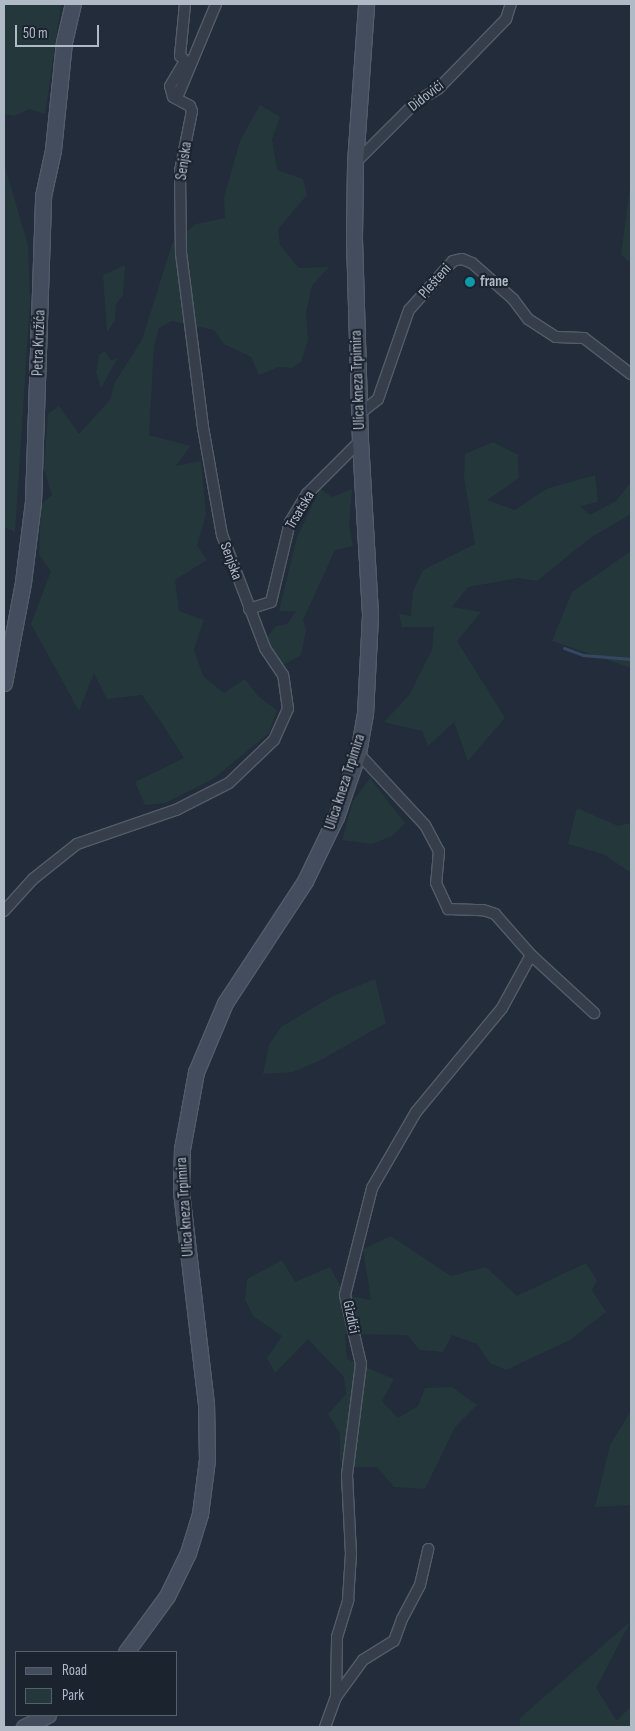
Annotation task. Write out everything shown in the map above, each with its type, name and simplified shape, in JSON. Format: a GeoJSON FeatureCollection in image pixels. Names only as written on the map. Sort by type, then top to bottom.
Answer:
{"type":"FeatureCollection","features":[{"type":"Feature","properties":{"kind":"main road","name":"Petra Kružića"},"geometry":{"type":"LineString","coordinates":[[4,683],[24,582],[33,502],[43,196],[53,150],[64,42],[73,4]]}},
{"type":"Feature","properties":{"kind":"main road","name":"Ulica kneza Trpimira"},"geometry":{"type":"LineString","coordinates":[[127,1651],[167,1596],[188,1553],[200,1514],[207,1459],[206,1404],[181,1192],[182,1149],[196,1072],[225,1004],[256,951],[305,882],[336,817],[358,753],[365,714],[370,614],[360,441],[354,281],[355,163],[366,4]]}},
{"type":"Feature","properties":{"kind":"main road"},"geometry":{"type":"LineString","coordinates":[[24,1727],[46,1716]]}},
{"type":"Feature","properties":{"kind":"street"},"geometry":{"type":"LineString","coordinates":[[185,4],[180,56],[188,64]]}},
{"type":"Feature","properties":{"kind":"street"},"geometry":{"type":"LineString","coordinates":[[179,93],[188,64],[216,4]]}},
{"type":"Feature","properties":{"kind":"street","name":"Didovići"},"geometry":{"type":"LineString","coordinates":[[355,163],[416,102],[438,89],[506,19],[511,4]]}},
{"type":"Feature","properties":{"kind":"street","name":"Senjska"},"geometry":{"type":"LineString","coordinates":[[4,911],[34,880],[77,844],[176,810],[229,783],[274,740],[288,708],[283,675],[265,648],[222,535],[203,427],[182,254],[180,171],[192,111],[190,106],[173,97],[170,86],[188,64]]}},
{"type":"Feature","properties":{"kind":"street","name":"Plešteni"},"geometry":{"type":"LineString","coordinates":[[360,414],[378,399],[410,310],[453,261],[462,259],[472,263],[513,299],[528,319],[556,337],[584,338],[631,374]]}},
{"type":"Feature","properties":{"kind":"street","name":"Trsatska"},"geometry":{"type":"LineString","coordinates":[[249,609],[271,602],[290,522],[307,494],[360,441]]}},
{"type":"Feature","properties":{"kind":"street"},"geometry":{"type":"LineString","coordinates":[[358,753],[425,825],[439,851],[436,883],[448,909],[483,910],[495,914],[531,955],[594,1013]]}},
{"type":"Feature","properties":{"kind":"street","name":"Gizdići"},"geometry":{"type":"LineString","coordinates":[[325,1727],[336,1697],[337,1637],[348,1600],[351,1554],[347,1475],[361,1364],[345,1295],[372,1188],[416,1112],[502,1008],[531,955]]}},
{"type":"Feature","properties":{"kind":"street"},"geometry":{"type":"LineString","coordinates":[[336,1697],[363,1660],[394,1641],[402,1619],[420,1585],[428,1549]]}},
{"type":"Feature","properties":{"kind":"green space"},"geometry":{"type":"Polygon","coordinates":[[[4,4],[61,4],[45,114],[29,109],[14,116],[4,114],[4,4]]]}},
{"type":"Feature","properties":{"kind":"green space"},"geometry":{"type":"Polygon","coordinates":[[[260,105],[280,117],[272,139],[277,170],[303,179],[307,195],[278,229],[280,245],[299,268],[329,267],[312,286],[306,313],[308,340],[301,362],[292,368],[279,367],[259,375],[251,357],[224,344],[214,330],[172,321],[159,328],[154,346],[149,435],[190,446],[176,466],[201,461],[206,515],[197,545],[207,560],[175,580],[179,611],[204,620],[194,649],[203,676],[224,693],[245,679],[259,697],[277,710],[269,733],[213,779],[165,803],[145,805],[135,782],[184,758],[142,695],[107,699],[94,673],[79,711],[31,624],[51,571],[39,555],[41,504],[52,495],[44,469],[48,414],[59,406],[79,434],[110,400],[115,382],[142,340],[172,244],[196,224],[225,218],[224,197],[240,141],[260,105]]]}},
{"type":"Feature","properties":{"kind":"green space"},"geometry":{"type":"Polygon","coordinates":[[[5,167],[28,245],[30,301],[15,532],[4,527],[5,167]]]}},
{"type":"Feature","properties":{"kind":"green space"},"geometry":{"type":"Polygon","coordinates":[[[631,179],[631,263],[621,255],[631,179]]]}},
{"type":"Feature","properties":{"kind":"green space"},"geometry":{"type":"Polygon","coordinates":[[[125,265],[123,295],[116,304],[115,321],[107,332],[103,275],[125,265]]]}},
{"type":"Feature","properties":{"kind":"green space"},"geometry":{"type":"Polygon","coordinates":[[[105,351],[111,361],[118,357],[101,388],[96,372],[99,355],[105,351]]]}},
{"type":"Feature","properties":{"kind":"green space"},"geometry":{"type":"Polygon","coordinates":[[[493,442],[518,455],[519,478],[487,500],[515,510],[546,489],[595,475],[598,502],[580,506],[590,515],[616,501],[631,482],[631,514],[590,538],[537,581],[518,578],[468,587],[452,607],[481,612],[457,641],[505,718],[468,761],[454,722],[428,746],[422,731],[384,722],[410,694],[432,650],[434,627],[402,627],[399,614],[411,616],[413,591],[423,570],[475,544],[464,477],[465,454],[493,442]]]}},
{"type":"Feature","properties":{"kind":"green space"},"geometry":{"type":"Polygon","coordinates":[[[320,489],[332,497],[352,489],[349,525],[353,546],[335,550],[303,620],[306,630],[301,655],[283,665],[265,640],[276,626],[287,624],[296,611],[279,611],[297,537],[320,489]]]}},
{"type":"Feature","properties":{"kind":"green space"},"geometry":{"type":"Polygon","coordinates":[[[631,551],[631,668],[552,641],[572,592],[631,551]]]}},
{"type":"Feature","properties":{"kind":"green space"},"geometry":{"type":"Polygon","coordinates":[[[370,778],[405,823],[392,836],[372,844],[342,840],[353,801],[370,778]]]}},
{"type":"Feature","properties":{"kind":"green space"},"geometry":{"type":"Polygon","coordinates":[[[577,808],[618,826],[631,823],[631,873],[603,854],[568,844],[577,808]]]}},
{"type":"Feature","properties":{"kind":"green space"},"geometry":{"type":"Polygon","coordinates":[[[375,979],[386,1023],[319,1061],[293,1072],[263,1074],[269,1045],[281,1027],[333,996],[375,979]]]}},
{"type":"Feature","properties":{"kind":"green space"},"geometry":{"type":"Polygon","coordinates":[[[391,1236],[451,1276],[486,1267],[517,1296],[586,1263],[597,1281],[592,1290],[606,1312],[570,1340],[506,1370],[490,1363],[477,1344],[452,1335],[443,1352],[420,1350],[407,1335],[345,1334],[347,1359],[394,1379],[382,1401],[398,1418],[418,1406],[425,1388],[452,1387],[477,1405],[455,1427],[425,1489],[394,1487],[377,1467],[353,1467],[340,1460],[340,1433],[328,1414],[346,1394],[344,1377],[308,1339],[275,1373],[267,1358],[282,1336],[253,1316],[245,1299],[247,1279],[282,1260],[295,1282],[330,1267],[345,1295],[371,1300],[363,1249],[391,1236]]]}},
{"type":"Feature","properties":{"kind":"green space"},"geometry":{"type":"Polygon","coordinates":[[[631,1411],[631,1505],[595,1507],[610,1445],[631,1411]]]}},
{"type":"Feature","properties":{"kind":"green space"},"geometry":{"type":"Polygon","coordinates":[[[631,1621],[596,1688],[617,1721],[631,1706],[631,1727],[520,1727],[520,1718],[631,1621]]]}},
{"type":"Feature","properties":{"kind":"waterway"},"geometry":{"type":"LineString","coordinates":[[564,648],[583,655],[631,659]]}},
{"type":"Feature","properties":{"kind":"place","name":"frane"},"geometry":{"type":"Point","coordinates":[470,282]}}]}
